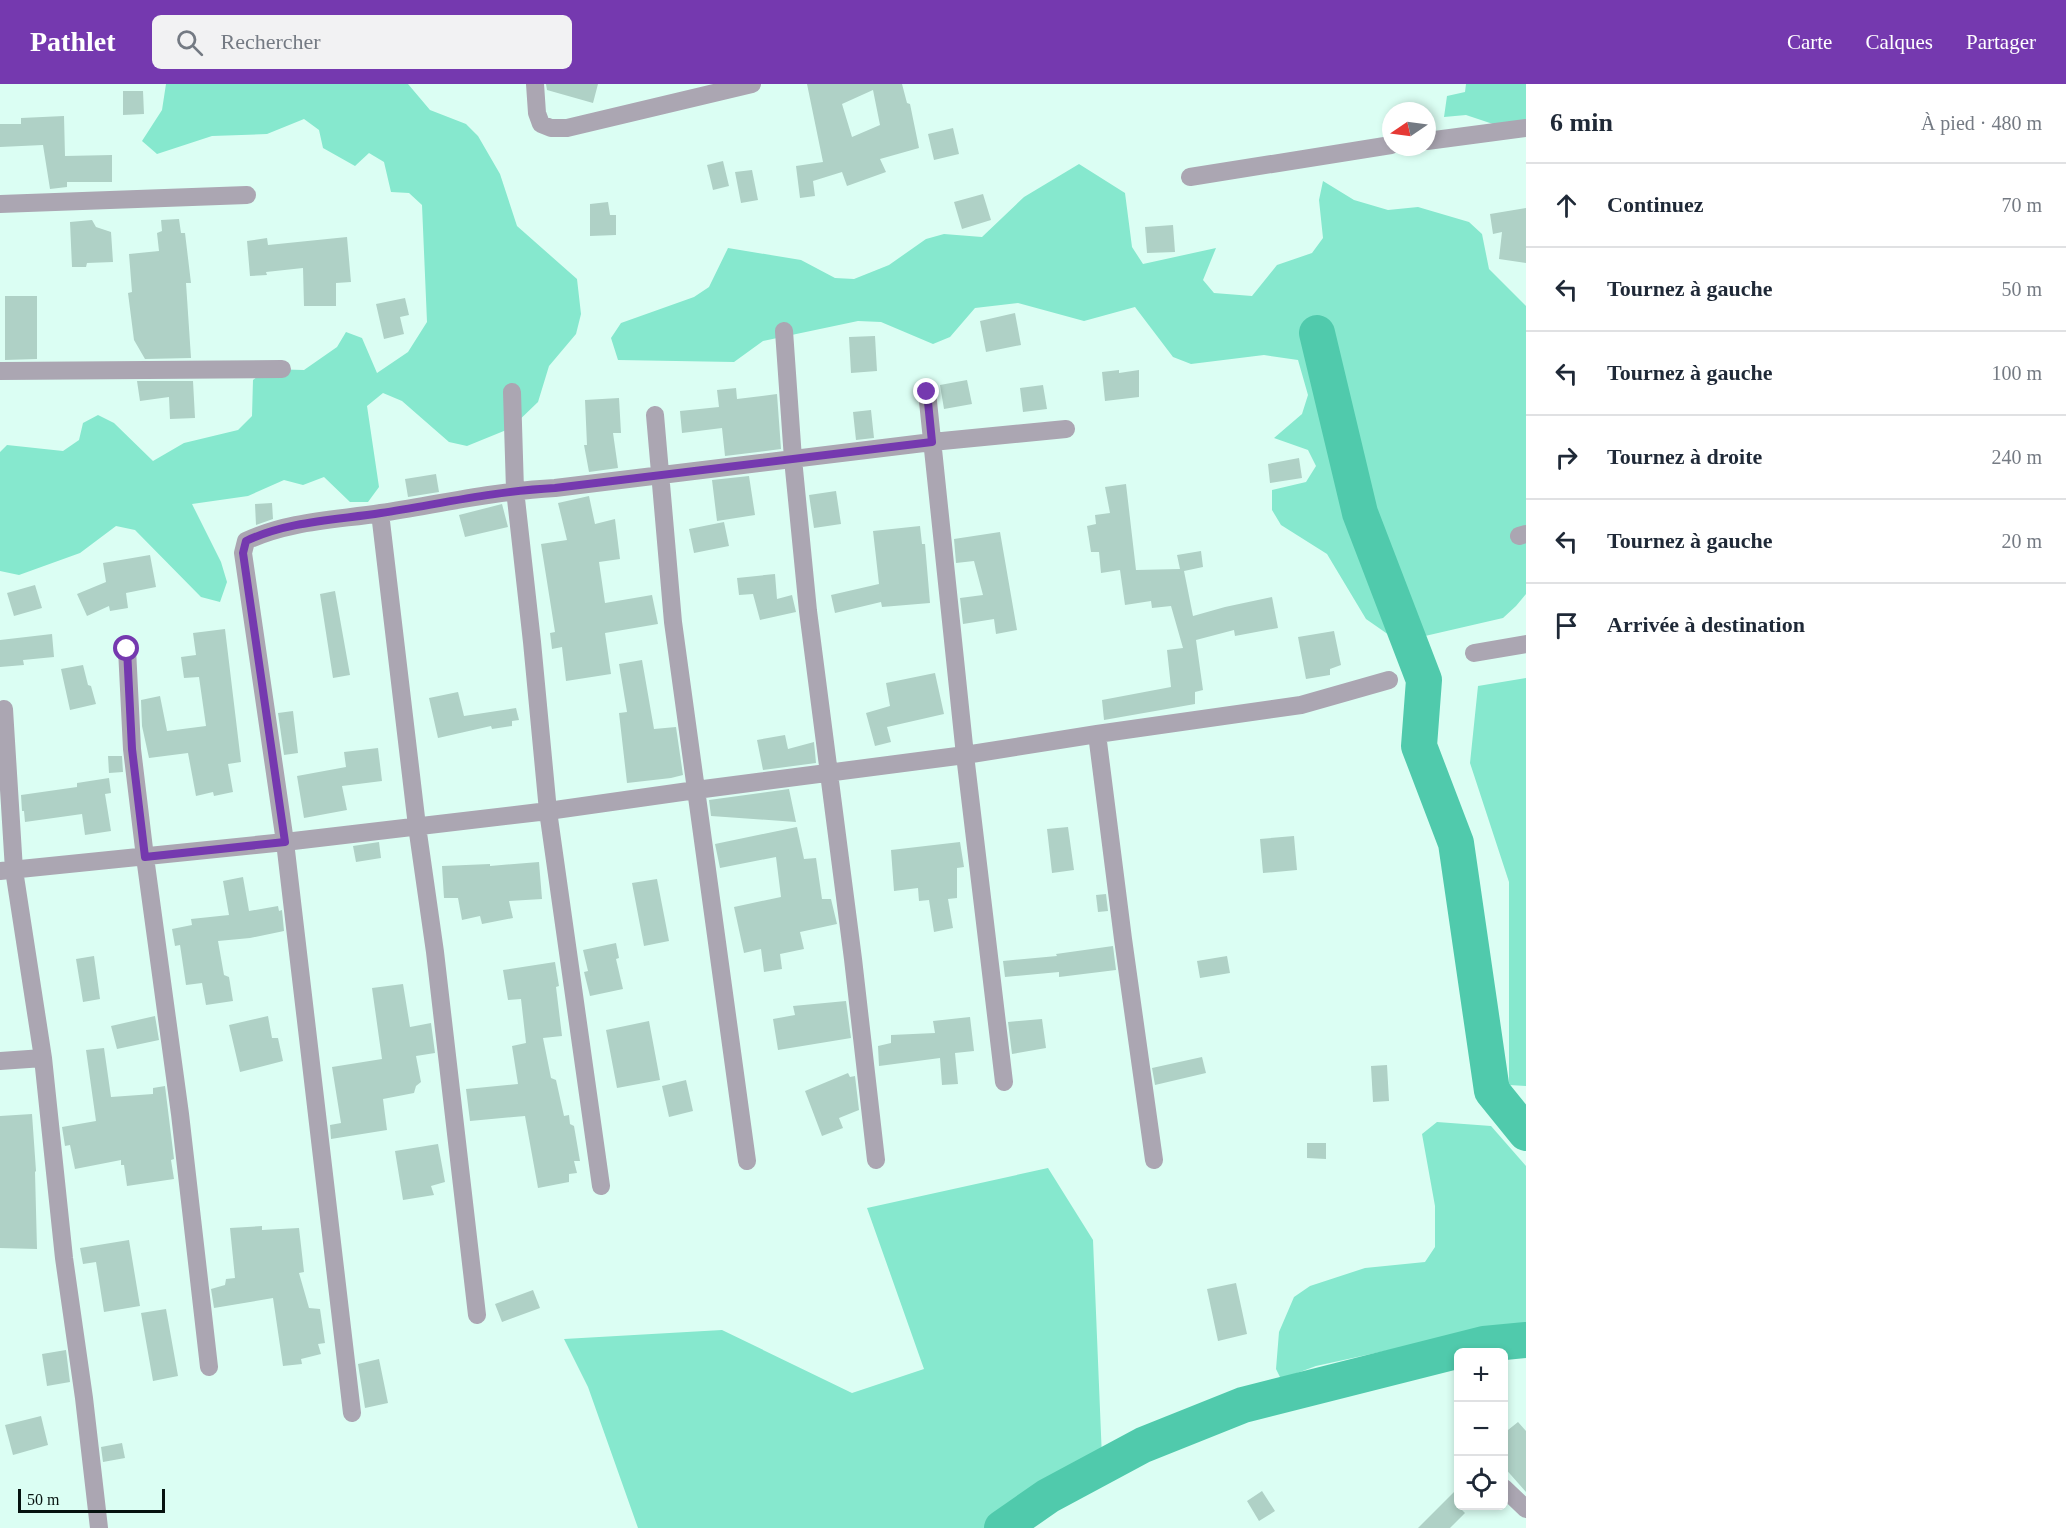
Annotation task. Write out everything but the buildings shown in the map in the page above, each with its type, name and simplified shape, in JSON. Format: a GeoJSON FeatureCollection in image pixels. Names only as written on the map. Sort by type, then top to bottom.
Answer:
{"type":"FeatureCollection","features":[{"type":"Feature","properties":{"kind":"street"},"geometry":{"type":"LineString","coordinates":[[535,84],[537,113],[541,124],[551,128],[567,128],[753,84]]}},
{"type":"Feature","properties":{"kind":"street"},"geometry":{"type":"LineString","coordinates":[[1436,140],[1526,128]]}},
{"type":"Feature","properties":{"kind":"street"},"geometry":{"type":"LineString","coordinates":[[1190,177],[1382,146]]}},
{"type":"Feature","properties":{"kind":"street"},"geometry":{"type":"LineString","coordinates":[[0,204],[247,195]]}},
{"type":"Feature","properties":{"kind":"street"},"geometry":{"type":"LineString","coordinates":[[784,331],[793,459],[808,611],[830,772],[876,1160]]}},
{"type":"Feature","properties":{"kind":"street"},"geometry":{"type":"LineString","coordinates":[[0,371],[282,369]]}},
{"type":"Feature","properties":{"kind":"street"},"geometry":{"type":"LineString","coordinates":[[512,392],[515,490],[548,811],[601,1186]]}},
{"type":"Feature","properties":{"kind":"street"},"geometry":{"type":"LineString","coordinates":[[927,392],[965,755],[1004,1082]]}},
{"type":"Feature","properties":{"kind":"street"},"geometry":{"type":"LineString","coordinates":[[655,415],[673,622],[747,1161]]}},
{"type":"Feature","properties":{"kind":"street"},"geometry":{"type":"LineString","coordinates":[[351,1413],[285,842],[243,553],[246,541],[325,519],[380,513],[515,490],[555,488],[932,442],[1066,429]]}},
{"type":"Feature","properties":{"kind":"street"},"geometry":{"type":"LineString","coordinates":[[380,513],[417,826],[435,952],[477,1315]]}},
{"type":"Feature","properties":{"kind":"street"},"geometry":{"type":"LineString","coordinates":[[1474,653],[1526,644]]}},
{"type":"Feature","properties":{"kind":"street"},"geometry":{"type":"LineString","coordinates":[[127,649],[132,749],[180,1114],[208,1367]]}},
{"type":"Feature","properties":{"kind":"street"},"geometry":{"type":"LineString","coordinates":[[7,870],[285,842],[548,811],[696,789],[965,755],[1301,705],[1389,680]]}},
{"type":"Feature","properties":{"kind":"street"},"geometry":{"type":"LineString","coordinates":[[4,709],[7,870],[43,1058],[64,1258],[84,1398],[99,1528]]}},
{"type":"Feature","properties":{"kind":"street"},"geometry":{"type":"LineString","coordinates":[[1097,734],[1154,1160]]}},
{"type":"Feature","properties":{"kind":"street"},"geometry":{"type":"LineString","coordinates":[[0,1061],[43,1058]]}},
{"type":"Feature","properties":{"kind":"street"},"geometry":{"type":"LineString","coordinates":[[1508,1493],[1526,1509]]}},
{"type":"Feature","properties":{"kind":"green space"},"geometry":{"type":"Polygon","coordinates":[[[166,84],[408,84],[430,110],[466,124],[478,136],[500,174],[517,226],[577,279],[581,314],[576,334],[549,366],[538,402],[511,428],[467,446],[449,442],[402,401],[383,393],[367,406],[379,487],[368,502],[350,502],[324,477],[303,485],[284,480],[248,496],[192,504],[221,562],[227,582],[220,602],[201,597],[135,530],[116,526],[80,553],[19,575],[0,571],[0,452],[7,445],[63,451],[79,440],[83,423],[98,415],[114,423],[153,461],[184,443],[238,430],[252,416],[253,380],[267,369],[304,370],[337,347],[346,332],[362,338],[377,373],[408,352],[427,322],[422,205],[409,193],[391,192],[384,162],[369,153],[355,166],[323,148],[319,130],[304,119],[267,134],[212,136],[157,154],[142,141],[162,110],[166,84]]]}},
{"type":"Feature","properties":{"kind":"green space"},"geometry":{"type":"Polygon","coordinates":[[[1466,84],[1526,84],[1526,125],[1493,124],[1466,115],[1444,117],[1447,96],[1465,92],[1466,84]]]}},
{"type":"Feature","properties":{"kind":"green space"},"geometry":{"type":"Polygon","coordinates":[[[1079,164],[1125,193],[1132,247],[1143,264],[1216,248],[1203,280],[1214,293],[1252,296],[1277,265],[1312,253],[1323,238],[1319,200],[1323,181],[1354,200],[1388,210],[1418,207],[1469,222],[1482,234],[1489,269],[1526,306],[1526,594],[1516,606],[1503,618],[1399,642],[1366,619],[1327,554],[1281,525],[1272,510],[1272,490],[1306,482],[1316,466],[1308,450],[1274,438],[1302,414],[1308,395],[1298,360],[1264,355],[1191,364],[1173,357],[1135,307],[1084,321],[1018,303],[975,308],[950,337],[933,344],[881,322],[858,321],[763,341],[734,362],[618,360],[611,338],[621,323],[694,297],[709,287],[728,248],[801,260],[835,278],[854,279],[889,265],[926,239],[944,234],[982,237],[1024,197],[1079,164]]]}},
{"type":"Feature","properties":{"kind":"green space"},"geometry":{"type":"Polygon","coordinates":[[[1526,678],[1526,1086],[1509,1085],[1509,882],[1470,763],[1478,686],[1526,678]]]}},
{"type":"Feature","properties":{"kind":"green space"},"geometry":{"type":"Polygon","coordinates":[[[1437,1122],[1491,1126],[1526,1166],[1526,1326],[1490,1328],[1316,1366],[1281,1379],[1276,1369],[1279,1332],[1294,1297],[1310,1286],[1365,1268],[1425,1262],[1435,1247],[1435,1206],[1422,1134],[1437,1122]]]}},
{"type":"Feature","properties":{"kind":"green space"},"geometry":{"type":"Polygon","coordinates":[[[1048,1168],[1093,1240],[1102,1458],[1025,1502],[1013,1518],[996,1528],[638,1528],[588,1387],[564,1339],[722,1330],[852,1393],[924,1369],[867,1208],[1048,1168]]]}},
{"type":"Feature","properties":{"kind":"waterway"},"geometry":{"type":"LineString","coordinates":[[1317,333],[1360,513],[1424,680],[1419,746],[1456,843],[1492,1091],[1526,1133]]}},
{"type":"Feature","properties":{"kind":"waterway"},"geometry":{"type":"LineString","coordinates":[[1002,1528],[1048,1496],[1143,1445],[1243,1405],[1484,1344],[1526,1340]]}},
{"type":"Feature","properties":{"kind":"route"},"geometry":{"type":"LineString","coordinates":[[127,649],[132,749],[145,857],[285,842],[243,553],[246,541],[325,519],[380,513],[515,490],[555,488],[932,442],[927,392]]}}]}
